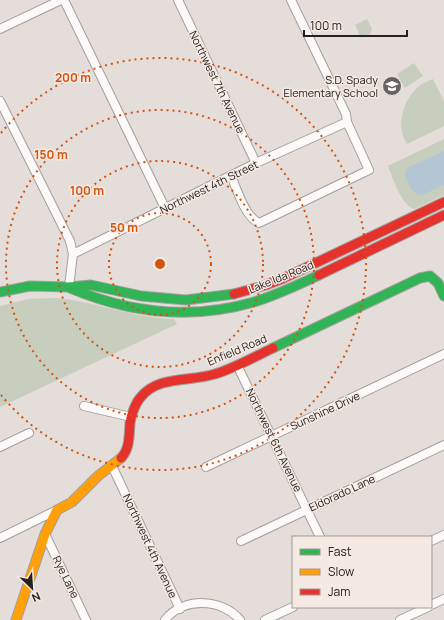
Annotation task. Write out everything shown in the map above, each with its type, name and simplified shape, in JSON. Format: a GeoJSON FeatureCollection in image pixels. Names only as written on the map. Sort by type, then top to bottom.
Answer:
{"type":"FeatureCollection","features":[{"type":"Feature","properties":{"kind":"street"},"geometry":{"type":"LineString","coordinates":[[0,29],[62,0],[166,208]]}},
{"type":"Feature","properties":{"kind":"street","name":"Northwest 7th Avenue"},"geometry":{"type":"LineString","coordinates":[[178,0],[256,163]]}},
{"type":"Feature","properties":{"kind":"street"},"geometry":{"type":"LineString","coordinates":[[231,176],[248,214],[254,221],[259,223],[369,170],[347,122],[346,114],[291,0]]}},
{"type":"Feature","properties":{"kind":"street"},"geometry":{"type":"LineString","coordinates":[[0,101],[70,242],[73,254],[69,287]]}},
{"type":"Feature","properties":{"kind":"street","name":"Northwest 4th Street"},"geometry":{"type":"LineString","coordinates":[[73,254],[256,163],[347,122]]}},
{"type":"Feature","properties":{"kind":"street","name":"Lake Ida Road"},"geometry":{"type":"LineString","coordinates":[[0,292],[30,286],[69,287],[90,285],[141,296],[186,300],[234,294],[284,278],[444,202]]}},
{"type":"Feature","properties":{"kind":"street","name":"Lake Ida Road"},"geometry":{"type":"LineString","coordinates":[[69,287],[88,296],[123,305],[170,312],[205,311],[237,306],[269,297],[444,215]]}},
{"type":"Feature","properties":{"kind":"street"},"geometry":{"type":"LineString","coordinates":[[396,238],[406,220]]}},
{"type":"Feature","properties":{"kind":"street","name":"Enfield Road"},"geometry":{"type":"LineString","coordinates":[[16,620],[45,534],[58,510],[72,502],[98,476],[123,456],[128,447],[130,438],[131,417],[137,402],[144,394],[152,388],[176,380],[212,375],[237,365],[420,278],[430,276],[438,283],[444,296]]}},
{"type":"Feature","properties":{"kind":"street"},"geometry":{"type":"LineString","coordinates":[[284,278],[289,288]]}},
{"type":"Feature","properties":{"kind":"street","name":"Sunshine Drive"},"geometry":{"type":"LineString","coordinates":[[206,467],[444,354]]}},
{"type":"Feature","properties":{"kind":"street","name":"Northwest 6th Avenue"},"geometry":{"type":"LineString","coordinates":[[237,365],[320,536]]}},
{"type":"Feature","properties":{"kind":"street"},"geometry":{"type":"LineString","coordinates":[[84,406],[131,417]]}},
{"type":"Feature","properties":{"kind":"street"},"geometry":{"type":"LineString","coordinates":[[0,447],[29,433]]}},
{"type":"Feature","properties":{"kind":"street","name":"Eldorado Lane"},"geometry":{"type":"LineString","coordinates":[[241,541],[444,444]]}},
{"type":"Feature","properties":{"kind":"street","name":"Northwest 4th Avenue"},"geometry":{"type":"LineString","coordinates":[[112,466],[180,609],[165,620]]}},
{"type":"Feature","properties":{"kind":"street"},"geometry":{"type":"LineString","coordinates":[[0,538],[58,510]]}},
{"type":"Feature","properties":{"kind":"street","name":"Rye Lane"},"geometry":{"type":"LineString","coordinates":[[45,534],[86,620]]}},
{"type":"Feature","properties":{"kind":"street"},"geometry":{"type":"LineString","coordinates":[[432,541],[444,535]]}},
{"type":"Feature","properties":{"kind":"street"},"geometry":{"type":"LineString","coordinates":[[432,605],[444,599]]}},
{"type":"Feature","properties":{"kind":"street"},"geometry":{"type":"LineString","coordinates":[[180,609],[196,603],[213,604],[228,610],[240,620]]}},
{"type":"Feature","properties":{"kind":"street"},"geometry":{"type":"LineString","coordinates":[[265,620],[292,606]]}},
{"type":"Feature","properties":{"kind":"street"},"geometry":{"type":"LineString","coordinates":[[400,620],[426,608]]}},
{"type":"Feature","properties":{"kind":"green space"},"geometry":{"type":"Polygon","coordinates":[[[367,19],[372,29],[370,34],[361,38],[355,25],[367,19]]]}},
{"type":"Feature","properties":{"kind":"green space"},"geometry":{"type":"Polygon","coordinates":[[[414,63],[423,76],[405,88],[397,74],[414,63]]]}},
{"type":"Feature","properties":{"kind":"green space"},"geometry":{"type":"Polygon","coordinates":[[[433,79],[444,101],[444,126],[407,144],[401,123],[404,107],[420,85],[433,79]]]}},
{"type":"Feature","properties":{"kind":"green space"},"geometry":{"type":"Polygon","coordinates":[[[444,139],[444,195],[414,209],[401,197],[388,166],[444,139]]]}},
{"type":"Feature","properties":{"kind":"green space"},"geometry":{"type":"Polygon","coordinates":[[[57,298],[144,316],[174,319],[177,324],[0,407],[0,306],[28,299],[57,298]]]}},
{"type":"Feature","properties":{"kind":"water"},"geometry":{"type":"Polygon","coordinates":[[[444,151],[444,185],[422,195],[415,193],[405,175],[407,168],[444,151]]]}},
{"type":"Feature","properties":{"kind":"traffic: fast"},"geometry":{"type":"LineString","coordinates":[[70,288],[92,297],[138,308],[161,311],[207,311],[231,308],[254,302],[279,293],[319,275]]}},
{"type":"Feature","properties":{"kind":"traffic: fast"},"geometry":{"type":"LineString","coordinates":[[273,348],[420,278],[430,276],[438,283],[444,296]]}},
{"type":"Feature","properties":{"kind":"traffic: fast"},"geometry":{"type":"LineString","coordinates":[[0,292],[30,286],[69,287],[91,285],[141,296],[186,300],[234,294]]}},
{"type":"Feature","properties":{"kind":"traffic: slow"},"geometry":{"type":"LineString","coordinates":[[16,620],[45,534],[57,510],[72,502],[98,476],[121,458]]}},
{"type":"Feature","properties":{"kind":"traffic: jam"},"geometry":{"type":"LineString","coordinates":[[234,294],[284,278],[444,202]]}},
{"type":"Feature","properties":{"kind":"traffic: jam"},"geometry":{"type":"LineString","coordinates":[[319,275],[444,215]]}},
{"type":"Feature","properties":{"kind":"traffic: jam"},"geometry":{"type":"LineString","coordinates":[[121,458],[128,446],[131,417],[138,401],[147,391],[165,382],[222,372],[273,348]]}},
{"type":"Feature","properties":{"kind":"place","name":"S.D. Spady Elementary School"},"geometry":{"type":"Point","coordinates":[392,86]}}]}
